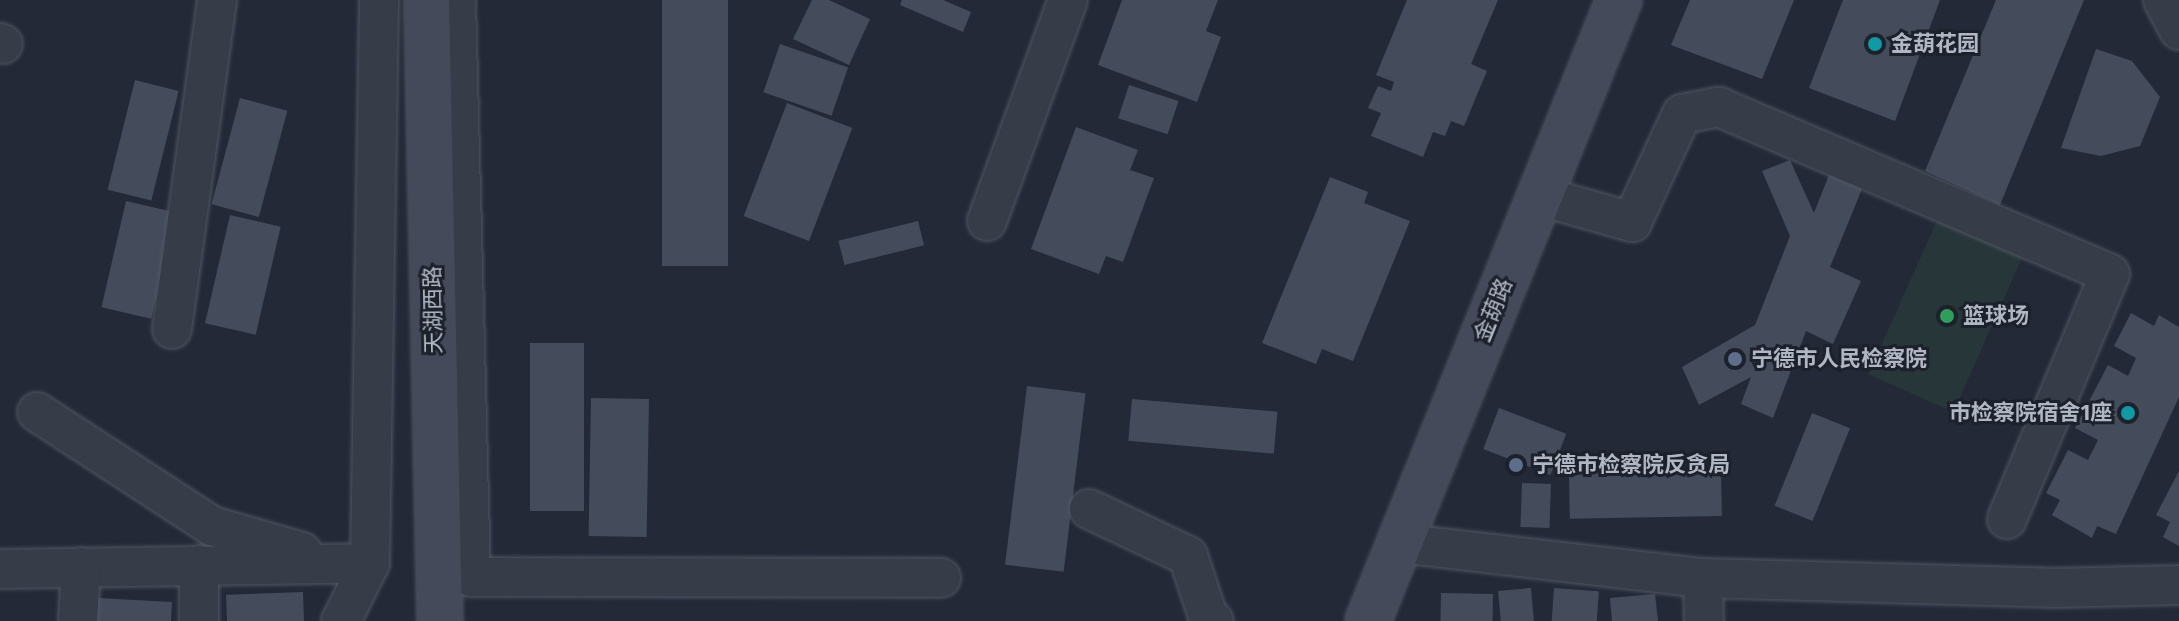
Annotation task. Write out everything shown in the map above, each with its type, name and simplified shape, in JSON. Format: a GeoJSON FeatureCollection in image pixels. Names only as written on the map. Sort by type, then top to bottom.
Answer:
{"type":"FeatureCollection","features":[{"type":"Feature","properties":{"kind":"street"},"geometry":{"type":"LineString","coordinates":[[172,329],[217,0]]}},
{"type":"Feature","properties":{"kind":"street"},"geometry":{"type":"LineString","coordinates":[[341,621],[355,563],[379,0]]}},
{"type":"Feature","properties":{"kind":"street","name":"天湖西路"},"geometry":{"type":"LineString","coordinates":[[427,0],[440,621]]}},
{"type":"Feature","properties":{"kind":"street"},"geometry":{"type":"LineString","coordinates":[[456,0],[471,577],[941,578]]}},
{"type":"Feature","properties":{"kind":"street"},"geometry":{"type":"LineString","coordinates":[[987,221],[1068,0]]}},
{"type":"Feature","properties":{"kind":"street","name":"金葫路"},"geometry":{"type":"LineString","coordinates":[[1368,621],[1619,0]]}},
{"type":"Feature","properties":{"kind":"street"},"geometry":{"type":"LineString","coordinates":[[2163,0],[2179,30]]}},
{"type":"Feature","properties":{"kind":"street"},"geometry":{"type":"LineString","coordinates":[[1540,196],[1632,222],[1682,114],[1719,107],[2110,274],[2007,519]]}},
{"type":"Feature","properties":{"kind":"street"},"geometry":{"type":"LineString","coordinates":[[37,412],[212,526],[355,563]]}},
{"type":"Feature","properties":{"kind":"street"},"geometry":{"type":"LineString","coordinates":[[1089,509],[1188,556],[1209,619],[1214,621]]}},
{"type":"Feature","properties":{"kind":"street"},"geometry":{"type":"LineString","coordinates":[[1399,543],[1703,578],[2048,605],[2179,585]]}},
{"type":"Feature","properties":{"kind":"street"},"geometry":{"type":"LineString","coordinates":[[1,569],[355,563]]}},
{"type":"Feature","properties":{"kind":"street"},"geometry":{"type":"LineString","coordinates":[[199,565],[199,621]]}},
{"type":"Feature","properties":{"kind":"street"},"geometry":{"type":"LineString","coordinates":[[78,621],[81,567]]}},
{"type":"Feature","properties":{"kind":"street"},"geometry":{"type":"LineString","coordinates":[[1703,578],[1704,621]]}},
{"type":"Feature","properties":{"kind":"shaded area","name":"篮球场"},"geometry":{"type":"Polygon","coordinates":[[[1938,218],[2023,256],[1953,412],[1868,374],[1938,218]]]}},
{"type":"Feature","properties":{"kind":"building"},"geometry":{"type":"Polygon","coordinates":[[[662,0],[728,0],[728,266],[662,266],[662,0]]]}},
{"type":"Feature","properties":{"kind":"building"},"geometry":{"type":"Polygon","coordinates":[[[812,0],[829,0],[870,19],[849,65],[793,39],[812,0]]]}},
{"type":"Feature","properties":{"kind":"building"},"geometry":{"type":"Polygon","coordinates":[[[902,0],[943,0],[971,12],[963,32],[900,5],[902,0]]]}},
{"type":"Feature","properties":{"kind":"building"},"geometry":{"type":"Polygon","coordinates":[[[1122,0],[1218,0],[1206,31],[1221,37],[1197,102],[1098,65],[1122,0]]]}},
{"type":"Feature","properties":{"kind":"building"},"geometry":{"type":"Polygon","coordinates":[[[1407,0],[1498,0],[1471,64],[1487,71],[1464,126],[1451,121],[1445,136],[1433,132],[1423,157],[1371,136],[1381,113],[1368,108],[1378,86],[1391,91],[1394,82],[1376,75],[1407,0]]]}},
{"type":"Feature","properties":{"kind":"building"},"geometry":{"type":"Polygon","coordinates":[[[1690,0],[1794,0],[1762,79],[1671,45],[1690,0]]]}},
{"type":"Feature","properties":{"kind":"building","name":"金葫花园"},"geometry":{"type":"Polygon","coordinates":[[[1843,0],[1940,0],[1895,121],[1809,88],[1843,0]]]}},
{"type":"Feature","properties":{"kind":"building"},"geometry":{"type":"Polygon","coordinates":[[[1996,0],[2084,0],[2000,205],[1925,171],[1996,0]]]}},
{"type":"Feature","properties":{"kind":"building"},"geometry":{"type":"Polygon","coordinates":[[[780,44],[848,67],[831,116],[763,92],[780,44]]]}},
{"type":"Feature","properties":{"kind":"building"},"geometry":{"type":"Polygon","coordinates":[[[2096,49],[2132,61],[2160,97],[2140,146],[2101,156],[2061,148],[2096,49]]]}},
{"type":"Feature","properties":{"kind":"building"},"geometry":{"type":"Polygon","coordinates":[[[135,80],[179,91],[151,201],[108,190],[135,80]]]}},
{"type":"Feature","properties":{"kind":"building"},"geometry":{"type":"Polygon","coordinates":[[[1129,85],[1178,101],[1168,134],[1118,118],[1129,85]]]}},
{"type":"Feature","properties":{"kind":"building"},"geometry":{"type":"Polygon","coordinates":[[[240,98],[287,111],[259,217],[212,204],[240,98]]]}},
{"type":"Feature","properties":{"kind":"building"},"geometry":{"type":"Polygon","coordinates":[[[787,103],[852,128],[809,241],[744,216],[787,103]]]}},
{"type":"Feature","properties":{"kind":"building"},"geometry":{"type":"Polygon","coordinates":[[[1076,127],[1138,150],[1130,170],[1154,178],[1123,262],[1106,256],[1099,274],[1031,249],[1076,127]]]}},
{"type":"Feature","properties":{"kind":"building","name":"宁德市人民检察院"},"geometry":{"type":"Polygon","coordinates":[[[1790,160],[1814,213],[1829,175],[1862,189],[1830,267],[1861,281],[1833,344],[1806,331],[1773,418],[1741,404],[1751,377],[1699,405],[1682,367],[1755,325],[1790,236],[1762,171],[1790,160]]]}},
{"type":"Feature","properties":{"kind":"building"},"geometry":{"type":"Polygon","coordinates":[[[1330,177],[1368,192],[1364,203],[1410,221],[1353,361],[1322,349],[1316,364],[1262,343],[1330,177]]]}},
{"type":"Feature","properties":{"kind":"building"},"geometry":{"type":"Polygon","coordinates":[[[126,201],[176,212],[151,319],[101,307],[126,201]]]}},
{"type":"Feature","properties":{"kind":"building"},"geometry":{"type":"Polygon","coordinates":[[[230,215],[281,227],[256,335],[205,323],[230,215]]]}},
{"type":"Feature","properties":{"kind":"building"},"geometry":{"type":"Polygon","coordinates":[[[918,221],[924,245],[844,265],[838,241],[918,221]]]}},
{"type":"Feature","properties":{"kind":"building","name":"市检察院宿舍1座"},"geometry":{"type":"Polygon","coordinates":[[[2131,313],[2154,326],[2159,315],[2179,327],[2179,397],[2116,534],[2097,526],[2092,538],[2052,515],[2060,500],[2046,493],[2068,450],[2088,460],[2098,440],[2075,428],[2108,365],[2128,376],[2136,358],[2114,346],[2131,313]]]}},
{"type":"Feature","properties":{"kind":"building"},"geometry":{"type":"Polygon","coordinates":[[[530,343],[584,343],[584,511],[530,511],[530,343]]]}},
{"type":"Feature","properties":{"kind":"building"},"geometry":{"type":"Polygon","coordinates":[[[1027,386],[1086,393],[1064,572],[1005,565],[1027,386]]]}},
{"type":"Feature","properties":{"kind":"building"},"geometry":{"type":"Polygon","coordinates":[[[591,398],[649,399],[647,537],[589,536],[591,398]]]}},
{"type":"Feature","properties":{"kind":"building"},"geometry":{"type":"Polygon","coordinates":[[[1132,399],[1277,412],[1274,454],[1128,441],[1132,399]]]}},
{"type":"Feature","properties":{"kind":"building"},"geometry":{"type":"Polygon","coordinates":[[[1499,408],[1566,434],[1550,475],[1483,449],[1499,408]]]}},
{"type":"Feature","properties":{"kind":"building"},"geometry":{"type":"Polygon","coordinates":[[[1812,413],[1850,428],[1813,521],[1775,506],[1812,413]]]}},
{"type":"Feature","properties":{"kind":"building"},"geometry":{"type":"Polygon","coordinates":[[[1721,470],[1722,516],[1570,519],[1569,473],[1721,470]]]}},
{"type":"Feature","properties":{"kind":"building"},"geometry":{"type":"Polygon","coordinates":[[[2179,471],[2179,546],[2163,537],[2170,522],[2156,515],[2179,471]]]}},
{"type":"Feature","properties":{"kind":"building"},"geometry":{"type":"Polygon","coordinates":[[[1522,483],[1551,484],[1549,528],[1520,527],[1522,483]]]}},
{"type":"Feature","properties":{"kind":"building"},"geometry":{"type":"Polygon","coordinates":[[[1531,588],[1534,621],[1501,621],[1498,591],[1531,588]]]}},
{"type":"Feature","properties":{"kind":"building"},"geometry":{"type":"Polygon","coordinates":[[[1554,588],[1599,591],[1597,621],[1552,621],[1554,588]]]}},
{"type":"Feature","properties":{"kind":"building"},"geometry":{"type":"Polygon","coordinates":[[[303,592],[304,621],[227,621],[226,595],[303,592]]]}},
{"type":"Feature","properties":{"kind":"building"},"geometry":{"type":"Polygon","coordinates":[[[1441,593],[1493,594],[1493,621],[1441,621],[1441,593]]]}},
{"type":"Feature","properties":{"kind":"building"},"geometry":{"type":"Polygon","coordinates":[[[1655,594],[1658,621],[1612,621],[1610,598],[1655,594]]]}},
{"type":"Feature","properties":{"kind":"building"},"geometry":{"type":"Polygon","coordinates":[[[98,598],[172,602],[171,621],[97,621],[98,598]]]}},
{"type":"Feature","properties":{"kind":"place","name":"金葫花园"},"geometry":{"type":"Point","coordinates":[1875,44]}},
{"type":"Feature","properties":{"kind":"place","name":"篮球场"},"geometry":{"type":"Point","coordinates":[1947,316]}},
{"type":"Feature","properties":{"kind":"place","name":"宁德市人民检察院"},"geometry":{"type":"Point","coordinates":[1735,359]}},
{"type":"Feature","properties":{"kind":"place","name":"市检察院宿舍1座"},"geometry":{"type":"Point","coordinates":[2128,413]}},
{"type":"Feature","properties":{"kind":"place","name":"宁德市检察院反贪局"},"geometry":{"type":"Point","coordinates":[1516,465]}}]}
